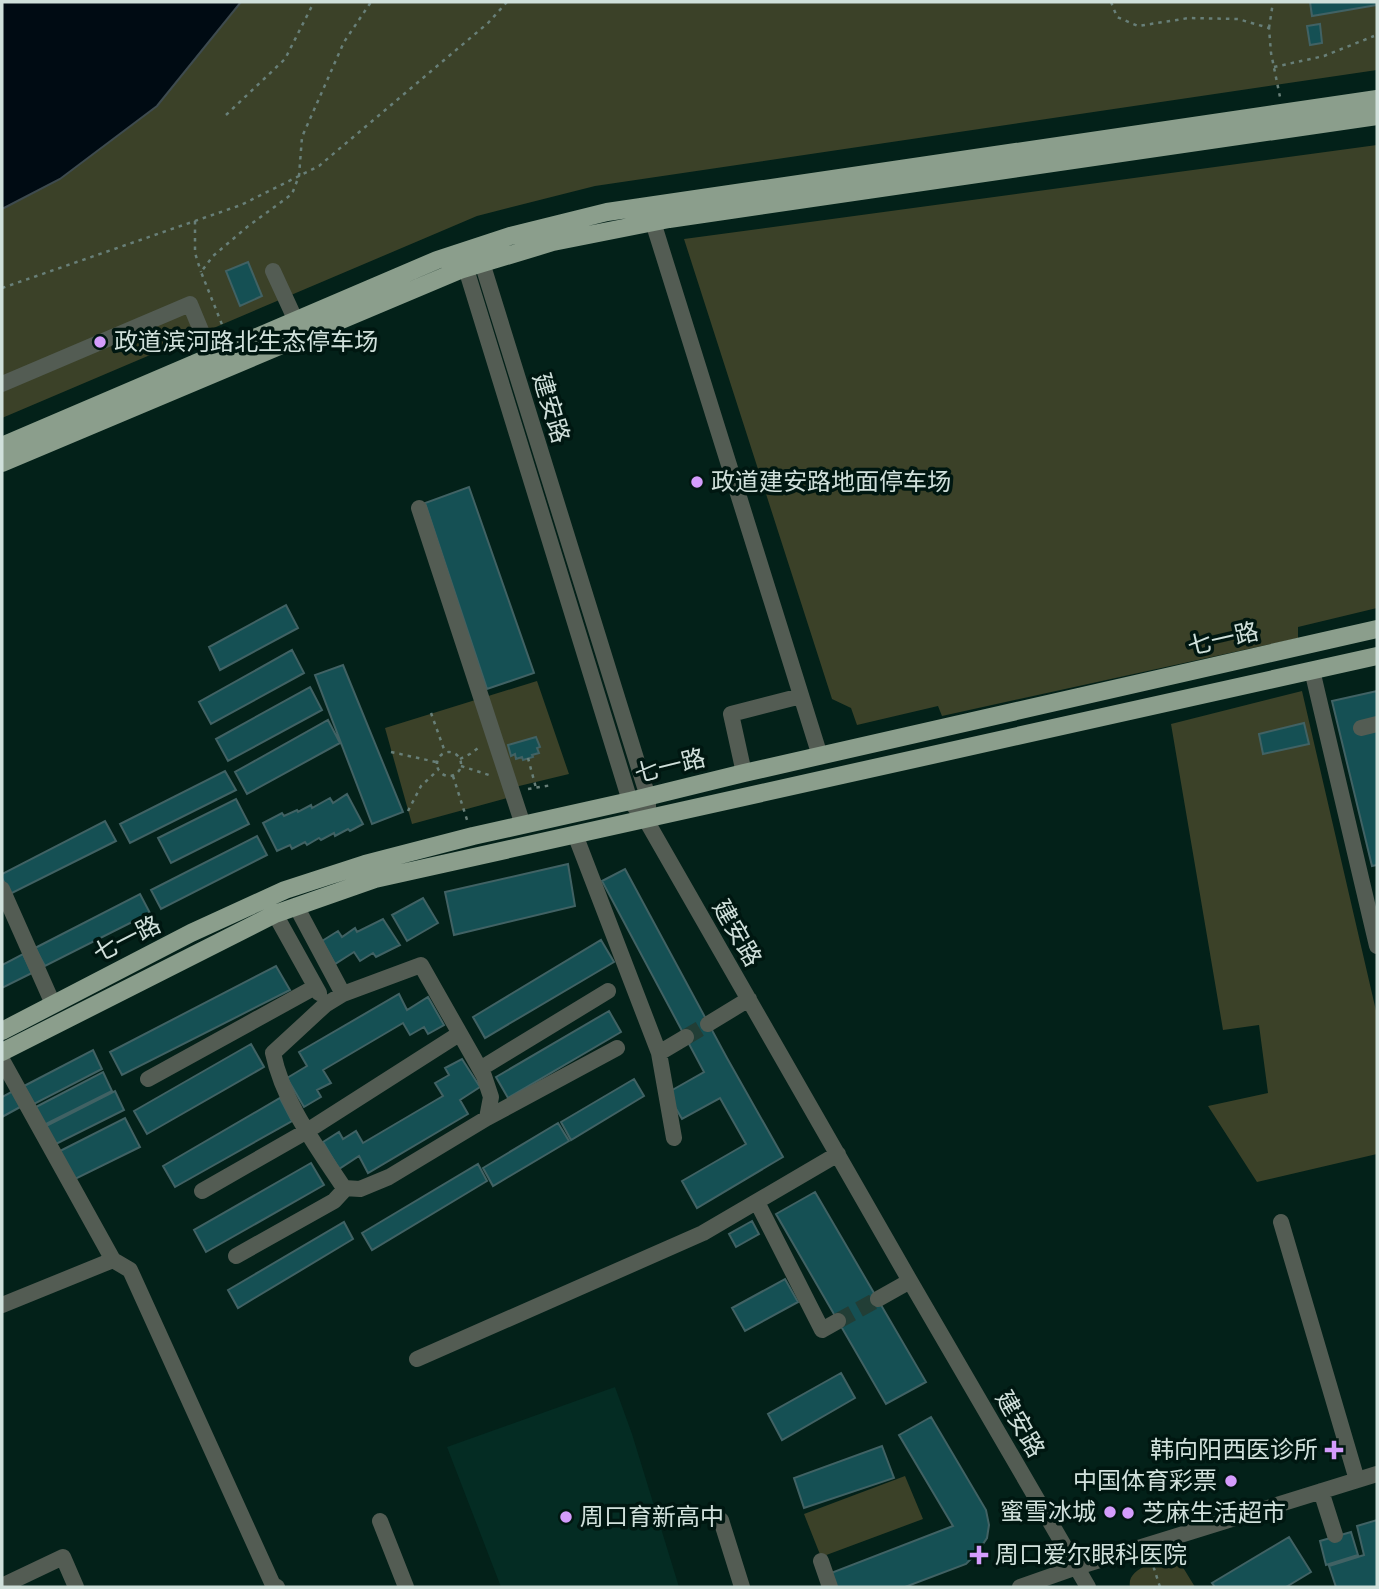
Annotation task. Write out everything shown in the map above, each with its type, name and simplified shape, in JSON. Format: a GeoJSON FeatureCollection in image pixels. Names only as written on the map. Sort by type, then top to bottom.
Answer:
{"type":"FeatureCollection","features":[{"type":"Feature","properties":{"kind":"main road"},"geometry":{"type":"LineString","coordinates":[[2,464],[472,258],[510,236],[607,212],[1377,99]]}},
{"type":"Feature","properties":{"kind":"main road"},"geometry":{"type":"LineString","coordinates":[[2,446],[437,260],[472,258],[653,222],[1377,116]]}},
{"type":"Feature","properties":{"kind":"main road","name":"七一路"},"geometry":{"type":"LineString","coordinates":[[2,1031],[191,933],[285,890],[365,864],[744,773],[1377,629]]}},
{"type":"Feature","properties":{"kind":"main road","name":"七一路"},"geometry":{"type":"LineString","coordinates":[[2,1052],[275,914],[375,879],[1377,656]]}},
{"type":"Feature","properties":{"kind":"street"},"geometry":{"type":"LineString","coordinates":[[653,222],[820,756]]}},
{"type":"Feature","properties":{"kind":"street","name":"建安路"},"geometry":{"type":"LineString","coordinates":[[472,258],[648,797],[646,820],[1088,1587]]}},
{"type":"Feature","properties":{"kind":"street"},"geometry":{"type":"LineString","coordinates":[[472,258],[630,802],[646,820]]}},
{"type":"Feature","properties":{"kind":"street"},"geometry":{"type":"LineString","coordinates":[[274,271],[296,321]]}},
{"type":"Feature","properties":{"kind":"street"},"geometry":{"type":"LineString","coordinates":[[2,384],[190,304],[212,357]]}},
{"type":"Feature","properties":{"kind":"street"},"geometry":{"type":"LineString","coordinates":[[419,508],[523,825]]}},
{"type":"Feature","properties":{"kind":"street"},"geometry":{"type":"LineString","coordinates":[[1312,670],[1372,900],[1377,946]]}},
{"type":"Feature","properties":{"kind":"street"},"geometry":{"type":"LineString","coordinates":[[744,773],[731,713],[801,696]]}},
{"type":"Feature","properties":{"kind":"street"},"geometry":{"type":"LineString","coordinates":[[576,837],[659,1054],[674,1138]]}},
{"type":"Feature","properties":{"kind":"street"},"geometry":{"type":"LineString","coordinates":[[2,889],[53,1004]]}},
{"type":"Feature","properties":{"kind":"street"},"geometry":{"type":"LineString","coordinates":[[296,906],[343,994]]}},
{"type":"Feature","properties":{"kind":"street"},"geometry":{"type":"LineString","coordinates":[[275,914],[325,1005]]}},
{"type":"Feature","properties":{"kind":"street"},"geometry":{"type":"LineString","coordinates":[[488,1118],[491,1097],[480,1069],[421,965],[343,994],[325,1005],[273,1053],[277,1072],[307,1131],[344,1188],[360,1189],[389,1177],[488,1118],[617,1048]]}},
{"type":"Feature","properties":{"kind":"street"},"geometry":{"type":"LineString","coordinates":[[148,1079],[315,987]]}},
{"type":"Feature","properties":{"kind":"street"},"geometry":{"type":"LineString","coordinates":[[480,1069],[608,991]]}},
{"type":"Feature","properties":{"kind":"street"},"geometry":{"type":"LineString","coordinates":[[708,1024],[749,999]]}},
{"type":"Feature","properties":{"kind":"street"},"geometry":{"type":"LineString","coordinates":[[202,1191],[307,1131],[459,1034]]}},
{"type":"Feature","properties":{"kind":"street"},"geometry":{"type":"LineString","coordinates":[[659,1054],[686,1037]]}},
{"type":"Feature","properties":{"kind":"street"},"geometry":{"type":"LineString","coordinates":[[2,1060],[113,1261],[130,1270],[273,1585],[277,1587]]}},
{"type":"Feature","properties":{"kind":"street"},"geometry":{"type":"LineString","coordinates":[[417,1359],[703,1233],[838,1154]]}},
{"type":"Feature","properties":{"kind":"street"},"geometry":{"type":"LineString","coordinates":[[236,1256],[334,1201],[346,1188]]}},
{"type":"Feature","properties":{"kind":"street"},"geometry":{"type":"LineString","coordinates":[[757,1202],[822,1330],[838,1321]]}},
{"type":"Feature","properties":{"kind":"street"},"geometry":{"type":"LineString","coordinates":[[1281,1222],[1357,1480]]}},
{"type":"Feature","properties":{"kind":"street"},"geometry":{"type":"LineString","coordinates":[[2,1305],[113,1261]]}},
{"type":"Feature","properties":{"kind":"street"},"geometry":{"type":"LineString","coordinates":[[878,1299],[910,1281]]}},
{"type":"Feature","properties":{"kind":"street"},"geometry":{"type":"LineString","coordinates":[[1020,1587],[1377,1475]]}},
{"type":"Feature","properties":{"kind":"street"},"geometry":{"type":"LineString","coordinates":[[1321,1491],[1335,1535]]}},
{"type":"Feature","properties":{"kind":"street"},"geometry":{"type":"LineString","coordinates":[[721,1520],[742,1587]]}},
{"type":"Feature","properties":{"kind":"street"},"geometry":{"type":"LineString","coordinates":[[380,1521],[406,1587]]}},
{"type":"Feature","properties":{"kind":"street"},"geometry":{"type":"LineString","coordinates":[[2,1586],[63,1557],[76,1587]]}},
{"type":"Feature","properties":{"kind":"street"},"geometry":{"type":"LineString","coordinates":[[821,1561],[831,1587]]}},
{"type":"Feature","properties":{"kind":"path"},"geometry":{"type":"LineString","coordinates":[[226,115],[285,59],[314,2]]}},
{"type":"Feature","properties":{"kind":"path"},"geometry":{"type":"LineString","coordinates":[[201,272],[214,256],[247,227],[292,194],[299,176],[302,137],[344,42],[371,2]]}},
{"type":"Feature","properties":{"kind":"path"},"geometry":{"type":"LineString","coordinates":[[2,288],[241,205],[319,166],[488,23],[507,2]]}},
{"type":"Feature","properties":{"kind":"path"},"geometry":{"type":"LineString","coordinates":[[1111,2],[1118,18],[1138,26],[1189,18],[1238,19],[1269,28]]}},
{"type":"Feature","properties":{"kind":"path"},"geometry":{"type":"LineString","coordinates":[[1273,2],[1269,28],[1283,112]]}},
{"type":"Feature","properties":{"kind":"path"},"geometry":{"type":"LineString","coordinates":[[1274,67],[1324,56],[1374,36]]}},
{"type":"Feature","properties":{"kind":"path"},"geometry":{"type":"LineString","coordinates":[[195,220],[195,253],[232,348]]}},
{"type":"Feature","properties":{"kind":"path"},"geometry":{"type":"LineString","coordinates":[[431,713],[445,752]]}},
{"type":"Feature","properties":{"kind":"path"},"geometry":{"type":"LineString","coordinates":[[460,759],[480,747],[492,731]]}},
{"type":"Feature","properties":{"kind":"path"},"geometry":{"type":"LineString","coordinates":[[451,751],[460,759],[461,766],[453,776],[447,777],[438,770],[436,762],[445,752],[451,751]]}},
{"type":"Feature","properties":{"kind":"path"},"geometry":{"type":"LineString","coordinates":[[391,752],[436,762]]}},
{"type":"Feature","properties":{"kind":"path"},"geometry":{"type":"LineString","coordinates":[[528,758],[536,788]]}},
{"type":"Feature","properties":{"kind":"path"},"geometry":{"type":"LineString","coordinates":[[461,766],[491,775],[513,792],[552,785]]}},
{"type":"Feature","properties":{"kind":"path"},"geometry":{"type":"LineString","coordinates":[[408,811],[421,786],[438,770]]}},
{"type":"Feature","properties":{"kind":"path"},"geometry":{"type":"LineString","coordinates":[[453,776],[473,836]]}},
{"type":"Feature","properties":{"kind":"path"},"geometry":{"type":"LineString","coordinates":[[1146,1546],[1160,1587]]}},
{"type":"Feature","properties":{"kind":"shaded area"},"geometry":{"type":"Polygon","coordinates":[[[2,2],[241,2],[157,106],[60,179],[2,209],[2,2]]]}},
{"type":"Feature","properties":{"kind":"shaded area"},"geometry":{"type":"Polygon","coordinates":[[[241,2],[1377,2],[1377,70],[595,186],[477,216],[2,418],[2,209],[60,179],[157,106],[241,2]]]}},
{"type":"Feature","properties":{"kind":"shaded area"},"geometry":{"type":"Polygon","coordinates":[[[1377,145],[1377,608],[1298,627],[1298,638],[942,716],[938,706],[857,725],[851,708],[832,699],[684,239],[1377,145]]]}},
{"type":"Feature","properties":{"kind":"shaded area"},"geometry":{"type":"Polygon","coordinates":[[[537,681],[569,774],[515,787],[518,795],[412,824],[385,728],[537,681]]]}},
{"type":"Feature","properties":{"kind":"shaded area"},"geometry":{"type":"Polygon","coordinates":[[[1302,691],[1377,1015],[1377,1154],[1257,1182],[1208,1106],[1268,1093],[1259,1025],[1223,1030],[1171,724],[1302,691]]]}},
{"type":"Feature","properties":{"kind":"shaded area","name":"周口育新高中"},"geometry":{"type":"Polygon","coordinates":[[[615,1387],[679,1587],[501,1587],[447,1447],[615,1387]]]}},
{"type":"Feature","properties":{"kind":"shaded area"},"geometry":{"type":"Polygon","coordinates":[[[905,1476],[923,1519],[821,1557],[804,1514],[905,1476]]]}},
{"type":"Feature","properties":{"kind":"shaded area"},"geometry":{"type":"Polygon","coordinates":[[[1176,1556],[1195,1587],[1130,1587],[1133,1574],[1176,1556]]]}},
{"type":"Feature","properties":{"kind":"building"},"geometry":{"type":"Polygon","coordinates":[[[1310,2],[1376,2],[1377,5],[1312,16],[1310,2]]]}},
{"type":"Feature","properties":{"kind":"building"},"geometry":{"type":"Polygon","coordinates":[[[1320,24],[1322,43],[1310,45],[1307,26],[1320,24]]]}},
{"type":"Feature","properties":{"kind":"building"},"geometry":{"type":"Polygon","coordinates":[[[248,262],[262,296],[240,306],[226,271],[248,262]]]}},
{"type":"Feature","properties":{"kind":"building"},"geometry":{"type":"Polygon","coordinates":[[[469,487],[534,673],[487,689],[425,503],[469,487]]]}},
{"type":"Feature","properties":{"kind":"building"},"geometry":{"type":"Polygon","coordinates":[[[286,605],[298,628],[220,670],[209,647],[286,605]]]}},
{"type":"Feature","properties":{"kind":"building"},"geometry":{"type":"Polygon","coordinates":[[[292,650],[304,673],[211,724],[199,702],[292,650]]]}},
{"type":"Feature","properties":{"kind":"building"},"geometry":{"type":"Polygon","coordinates":[[[343,665],[403,812],[372,824],[315,675],[343,665]]]}},
{"type":"Feature","properties":{"kind":"building"},"geometry":{"type":"Polygon","coordinates":[[[310,687],[322,710],[228,761],[216,739],[310,687]]]}},
{"type":"Feature","properties":{"kind":"building"},"geometry":{"type":"Polygon","coordinates":[[[1377,691],[1377,865],[1372,866],[1332,701],[1377,691]]]}},
{"type":"Feature","properties":{"kind":"building"},"geometry":{"type":"Polygon","coordinates":[[[328,720],[340,743],[247,794],[235,772],[328,720]]]}},
{"type":"Feature","properties":{"kind":"building"},"geometry":{"type":"Polygon","coordinates":[[[1304,723],[1309,744],[1263,754],[1259,734],[1304,723]]]}},
{"type":"Feature","properties":{"kind":"building"},"geometry":{"type":"Polygon","coordinates":[[[536,737],[539,753],[523,760],[522,757],[516,759],[515,754],[511,756],[508,745],[536,737]]]}},
{"type":"Feature","properties":{"kind":"building"},"geometry":{"type":"Polygon","coordinates":[[[225,771],[236,790],[130,843],[120,824],[225,771]]]}},
{"type":"Feature","properties":{"kind":"building"},"geometry":{"type":"Polygon","coordinates":[[[347,794],[363,824],[335,836],[334,833],[321,840],[319,838],[307,845],[305,842],[292,849],[290,845],[277,851],[263,823],[282,813],[284,816],[311,805],[312,808],[330,798],[333,803],[347,794]]]}},
{"type":"Feature","properties":{"kind":"building"},"geometry":{"type":"Polygon","coordinates":[[[236,799],[249,824],[171,863],[158,838],[236,799]]]}},
{"type":"Feature","properties":{"kind":"building"},"geometry":{"type":"Polygon","coordinates":[[[105,821],[116,841],[10,894],[2,874],[105,821]]]}},
{"type":"Feature","properties":{"kind":"building"},"geometry":{"type":"Polygon","coordinates":[[[257,836],[267,855],[161,909],[151,890],[257,836]]]}},
{"type":"Feature","properties":{"kind":"building"},"geometry":{"type":"Polygon","coordinates":[[[568,864],[575,906],[454,935],[445,892],[568,864]]]}},
{"type":"Feature","properties":{"kind":"building"},"geometry":{"type":"Polygon","coordinates":[[[625,869],[783,1157],[697,1208],[682,1181],[746,1144],[720,1098],[682,1119],[667,1093],[704,1072],[602,881],[625,869]]]}},
{"type":"Feature","properties":{"kind":"building"},"geometry":{"type":"Polygon","coordinates":[[[140,894],[150,913],[45,966],[35,948],[140,894]]]}},
{"type":"Feature","properties":{"kind":"building"},"geometry":{"type":"Polygon","coordinates":[[[423,898],[438,923],[407,941],[392,915],[423,898]]]}},
{"type":"Feature","properties":{"kind":"building"},"geometry":{"type":"Polygon","coordinates":[[[383,919],[400,945],[376,957],[373,953],[360,961],[354,952],[335,964],[322,941],[338,931],[342,937],[355,928],[357,932],[383,919]]]}},
{"type":"Feature","properties":{"kind":"building"},"geometry":{"type":"Polygon","coordinates":[[[601,940],[614,962],[485,1038],[473,1017],[601,940]]]}},
{"type":"Feature","properties":{"kind":"building"},"geometry":{"type":"Polygon","coordinates":[[[23,954],[32,973],[2,988],[2,965],[23,954]]]}},
{"type":"Feature","properties":{"kind":"building"},"geometry":{"type":"Polygon","coordinates":[[[276,966],[290,990],[122,1075],[110,1052],[276,966]]]}},
{"type":"Feature","properties":{"kind":"building"},"geometry":{"type":"Polygon","coordinates":[[[399,994],[407,1010],[428,997],[444,1025],[428,1034],[424,1027],[410,1035],[403,1023],[323,1070],[331,1083],[317,1090],[321,1097],[304,1107],[287,1078],[307,1066],[299,1052],[399,994]]]}},
{"type":"Feature","properties":{"kind":"building"},"geometry":{"type":"Polygon","coordinates":[[[609,1011],[621,1032],[508,1098],[496,1077],[609,1011]]]}},
{"type":"Feature","properties":{"kind":"building"},"geometry":{"type":"Polygon","coordinates":[[[251,1044],[264,1067],[147,1134],[134,1111],[251,1044]]]}},
{"type":"Feature","properties":{"kind":"building"},"geometry":{"type":"Polygon","coordinates":[[[93,1050],[102,1069],[34,1104],[24,1086],[93,1050]]]}},
{"type":"Feature","properties":{"kind":"building"},"geometry":{"type":"Polygon","coordinates":[[[462,1059],[480,1087],[460,1100],[468,1114],[368,1173],[359,1156],[339,1169],[323,1142],[339,1132],[343,1139],[356,1131],[363,1143],[443,1096],[435,1083],[449,1075],[445,1068],[462,1059]]]}},
{"type":"Feature","properties":{"kind":"building"},"geometry":{"type":"Polygon","coordinates":[[[103,1072],[112,1091],[44,1125],[34,1108],[103,1072]]]}},
{"type":"Feature","properties":{"kind":"building"},"geometry":{"type":"Polygon","coordinates":[[[634,1079],[644,1096],[571,1140],[561,1122],[634,1079]]]}},
{"type":"Feature","properties":{"kind":"building"},"geometry":{"type":"Polygon","coordinates":[[[13,1091],[22,1106],[2,1117],[2,1097],[13,1091]]]}},
{"type":"Feature","properties":{"kind":"building"},"geometry":{"type":"Polygon","coordinates":[[[115,1091],[124,1110],[56,1144],[46,1126],[115,1091]]]}},
{"type":"Feature","properties":{"kind":"building"},"geometry":{"type":"Polygon","coordinates":[[[280,1098],[292,1121],[175,1187],[163,1166],[280,1098]]]}},
{"type":"Feature","properties":{"kind":"building"},"geometry":{"type":"Polygon","coordinates":[[[125,1118],[140,1147],[73,1180],[58,1152],[125,1118]]]}},
{"type":"Feature","properties":{"kind":"building"},"geometry":{"type":"Polygon","coordinates":[[[558,1123],[569,1141],[493,1186],[483,1168],[558,1123]]]}},
{"type":"Feature","properties":{"kind":"building"},"geometry":{"type":"Polygon","coordinates":[[[311,1163],[324,1185],[206,1252],[194,1230],[311,1163]]]}},
{"type":"Feature","properties":{"kind":"building"},"geometry":{"type":"Polygon","coordinates":[[[478,1164],[487,1181],[372,1250],[362,1233],[478,1164]]]}},
{"type":"Feature","properties":{"kind":"building"},"geometry":{"type":"Polygon","coordinates":[[[815,1192],[926,1382],[886,1404],[776,1214],[815,1192]]]}},
{"type":"Feature","properties":{"kind":"building"},"geometry":{"type":"Polygon","coordinates":[[[752,1221],[759,1234],[736,1247],[729,1234],[752,1221]]]}},
{"type":"Feature","properties":{"kind":"building"},"geometry":{"type":"Polygon","coordinates":[[[344,1222],[353,1239],[238,1308],[228,1290],[344,1222]]]}},
{"type":"Feature","properties":{"kind":"building"},"geometry":{"type":"Polygon","coordinates":[[[785,1279],[798,1302],[745,1331],[732,1308],[785,1279]]]}},
{"type":"Feature","properties":{"kind":"building"},"geometry":{"type":"Polygon","coordinates":[[[841,1373],[855,1398],[782,1440],[768,1414],[841,1373]]]}},
{"type":"Feature","properties":{"kind":"building"},"geometry":{"type":"Polygon","coordinates":[[[931,1417],[986,1510],[989,1525],[987,1538],[966,1564],[905,1587],[836,1587],[831,1573],[953,1526],[899,1435],[931,1417]]]}},
{"type":"Feature","properties":{"kind":"building"},"geometry":{"type":"Polygon","coordinates":[[[882,1446],[894,1478],[804,1508],[794,1478],[882,1446]]]}},
{"type":"Feature","properties":{"kind":"building"},"geometry":{"type":"Polygon","coordinates":[[[1377,1520],[1377,1587],[1336,1587],[1329,1566],[1364,1555],[1357,1526],[1377,1520]]]}},
{"type":"Feature","properties":{"kind":"building"},"geometry":{"type":"Polygon","coordinates":[[[1351,1532],[1358,1555],[1326,1565],[1320,1541],[1351,1532]]]}},
{"type":"Feature","properties":{"kind":"building"},"geometry":{"type":"Polygon","coordinates":[[[1289,1537],[1311,1572],[1286,1587],[1215,1587],[1212,1583],[1289,1537]]]}},
{"type":"Feature","properties":{"kind":"tunnel"},"geometry":{"type":"LineString","coordinates":[[686,1037],[708,1024]]}},
{"type":"Feature","properties":{"kind":"tunnel"},"geometry":{"type":"LineString","coordinates":[[838,1321],[878,1299]]}},
{"type":"Feature","properties":{"kind":"place","name":"政道滨河路北生态停车场"},"geometry":{"type":"Point","coordinates":[100,342]}},
{"type":"Feature","properties":{"kind":"place","name":"政道建安路地面停车场"},"geometry":{"type":"Point","coordinates":[697,482]}},
{"type":"Feature","properties":{"kind":"place","name":"韩向阳西医诊所"},"geometry":{"type":"Point","coordinates":[1334,1450]}},
{"type":"Feature","properties":{"kind":"place","name":"中国体育彩票"},"geometry":{"type":"Point","coordinates":[1231,1481]}},
{"type":"Feature","properties":{"kind":"place","name":"蜜雪冰城"},"geometry":{"type":"Point","coordinates":[1110,1512]}},
{"type":"Feature","properties":{"kind":"place","name":"芝麻生活超市"},"geometry":{"type":"Point","coordinates":[1128,1513]}},
{"type":"Feature","properties":{"kind":"place","name":"周口育新高中"},"geometry":{"type":"Point","coordinates":[566,1517]}},
{"type":"Feature","properties":{"kind":"place","name":"周口爱尔眼科医院"},"geometry":{"type":"Point","coordinates":[979,1555]}}]}
